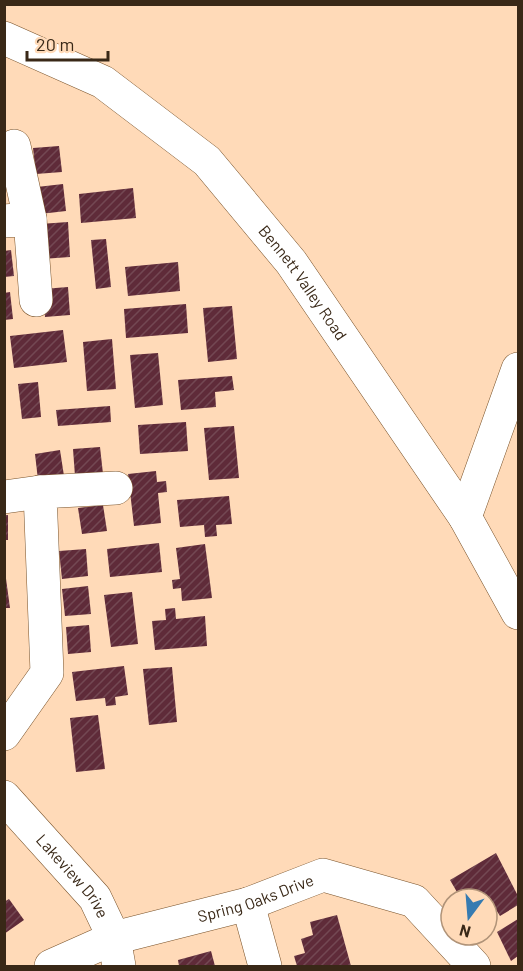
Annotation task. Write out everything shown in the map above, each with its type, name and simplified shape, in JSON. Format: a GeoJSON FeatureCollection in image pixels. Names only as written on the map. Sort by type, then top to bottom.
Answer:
{"type":"FeatureCollection","features":[{"type":"Feature","properties":{"kind":"street","name":"Bennett Valley Road"},"geometry":{"type":"LineString","coordinates":[[4,38],[103,82],[207,161],[291,262],[465,517],[519,613]]}},
{"type":"Feature","properties":{"kind":"street"},"geometry":{"type":"LineString","coordinates":[[14,146],[17,220],[36,300]]}},
{"type":"Feature","properties":{"kind":"street"},"geometry":{"type":"LineString","coordinates":[[465,517],[519,369]]}},
{"type":"Feature","properties":{"kind":"street"},"geometry":{"type":"LineString","coordinates":[[4,497],[40,492],[116,488]]}},
{"type":"Feature","properties":{"kind":"street"},"geometry":{"type":"LineString","coordinates":[[4,734],[47,673],[40,492]]}},
{"type":"Feature","properties":{"kind":"street","name":"Lakeview Drive"},"geometry":{"type":"LineString","coordinates":[[4,797],[95,898],[117,952]]}},
{"type":"Feature","properties":{"kind":"street","name":"Spring Oaks Drive"},"geometry":{"type":"LineString","coordinates":[[51,966],[117,952],[323,875],[414,901],[474,966]]}},
{"type":"Feature","properties":{"kind":"street"},"geometry":{"type":"LineString","coordinates":[[248,904],[265,966]]}},
{"type":"Feature","properties":{"kind":"building"},"geometry":{"type":"Polygon","coordinates":[[[59,146],[62,172],[36,174],[33,148],[59,146]]]}},
{"type":"Feature","properties":{"kind":"building"},"geometry":{"type":"Polygon","coordinates":[[[63,184],[66,211],[40,214],[37,187],[63,184]]]}},
{"type":"Feature","properties":{"kind":"building"},"geometry":{"type":"Polygon","coordinates":[[[133,188],[136,218],[81,223],[79,194],[133,188]]]}},
{"type":"Feature","properties":{"kind":"building"},"geometry":{"type":"Polygon","coordinates":[[[68,222],[70,257],[42,259],[40,224],[68,222]]]}},
{"type":"Feature","properties":{"kind":"building"},"geometry":{"type":"Polygon","coordinates":[[[106,239],[111,287],[96,289],[91,240],[106,239]]]}},
{"type":"Feature","properties":{"kind":"building"},"geometry":{"type":"Polygon","coordinates":[[[11,250],[14,276],[4,277],[4,251],[11,250]]]}},
{"type":"Feature","properties":{"kind":"building"},"geometry":{"type":"Polygon","coordinates":[[[178,262],[180,291],[128,296],[125,267],[178,262]]]}},
{"type":"Feature","properties":{"kind":"building"},"geometry":{"type":"Polygon","coordinates":[[[68,287],[70,315],[45,317],[43,289],[68,287]]]}},
{"type":"Feature","properties":{"kind":"building"},"geometry":{"type":"Polygon","coordinates":[[[10,292],[13,319],[4,320],[4,293],[10,292]]]}},
{"type":"Feature","properties":{"kind":"building"},"geometry":{"type":"Polygon","coordinates":[[[186,304],[188,333],[126,338],[124,309],[186,304]]]}},
{"type":"Feature","properties":{"kind":"building"},"geometry":{"type":"Polygon","coordinates":[[[232,306],[237,359],[208,362],[203,308],[232,306]]]}},
{"type":"Feature","properties":{"kind":"building"},"geometry":{"type":"Polygon","coordinates":[[[63,330],[67,362],[14,368],[10,336],[63,330]]]}},
{"type":"Feature","properties":{"kind":"building"},"geometry":{"type":"Polygon","coordinates":[[[112,339],[116,389],[87,391],[83,342],[112,339]]]}},
{"type":"Feature","properties":{"kind":"building"},"geometry":{"type":"Polygon","coordinates":[[[158,353],[163,405],[135,408],[130,355],[158,353]]]}},
{"type":"Feature","properties":{"kind":"building"},"geometry":{"type":"Polygon","coordinates":[[[232,376],[234,390],[215,392],[216,407],[181,410],[178,380],[232,376]]]}},
{"type":"Feature","properties":{"kind":"building"},"geometry":{"type":"Polygon","coordinates":[[[38,382],[41,417],[22,419],[18,384],[38,382]]]}},
{"type":"Feature","properties":{"kind":"building"},"geometry":{"type":"Polygon","coordinates":[[[110,406],[111,422],[58,426],[56,410],[110,406]]]}},
{"type":"Feature","properties":{"kind":"building"},"geometry":{"type":"Polygon","coordinates":[[[186,422],[188,451],[140,454],[138,425],[186,422]]]}},
{"type":"Feature","properties":{"kind":"building"},"geometry":{"type":"Polygon","coordinates":[[[234,426],[239,478],[209,480],[204,428],[234,426]]]}},
{"type":"Feature","properties":{"kind":"building"},"geometry":{"type":"Polygon","coordinates":[[[100,447],[103,474],[75,476],[73,449],[100,447]]]}},
{"type":"Feature","properties":{"kind":"building"},"geometry":{"type":"Polygon","coordinates":[[[60,450],[64,476],[38,480],[35,454],[60,450]]]}},
{"type":"Feature","properties":{"kind":"building"},"geometry":{"type":"Polygon","coordinates":[[[156,471],[157,482],[166,481],[167,492],[158,493],[161,523],[134,526],[128,474],[156,471]]]}},
{"type":"Feature","properties":{"kind":"building"},"geometry":{"type":"Polygon","coordinates":[[[229,496],[232,524],[216,525],[217,536],[205,537],[204,525],[180,527],[177,500],[229,496]]]}},
{"type":"Feature","properties":{"kind":"building"},"geometry":{"type":"Polygon","coordinates":[[[103,505],[107,531],[82,534],[78,508],[103,505]]]}},
{"type":"Feature","properties":{"kind":"building"},"geometry":{"type":"Polygon","coordinates":[[[4,515],[8,515],[8,540],[4,540],[4,515]]]}},
{"type":"Feature","properties":{"kind":"building"},"geometry":{"type":"Polygon","coordinates":[[[159,543],[162,572],[110,577],[107,549],[159,543]]]}},
{"type":"Feature","properties":{"kind":"building"},"geometry":{"type":"Polygon","coordinates":[[[205,544],[212,598],[182,601],[181,588],[173,589],[172,580],[180,579],[176,548],[205,544]]]}},
{"type":"Feature","properties":{"kind":"building"},"geometry":{"type":"Polygon","coordinates":[[[86,549],[88,576],[62,579],[59,551],[86,549]]]}},
{"type":"Feature","properties":{"kind":"building"},"geometry":{"type":"Polygon","coordinates":[[[4,564],[10,608],[4,608],[4,564]]]}},
{"type":"Feature","properties":{"kind":"building"},"geometry":{"type":"Polygon","coordinates":[[[88,586],[91,614],[65,616],[62,589],[88,586]]]}},
{"type":"Feature","properties":{"kind":"building"},"geometry":{"type":"Polygon","coordinates":[[[132,592],[138,644],[111,647],[104,595],[132,592]]]}},
{"type":"Feature","properties":{"kind":"building"},"geometry":{"type":"Polygon","coordinates":[[[175,608],[176,619],[205,616],[207,646],[155,650],[152,621],[166,620],[165,609],[175,608]]]}},
{"type":"Feature","properties":{"kind":"building"},"geometry":{"type":"Polygon","coordinates":[[[89,625],[91,652],[68,654],[66,627],[89,625]]]}},
{"type":"Feature","properties":{"kind":"building"},"geometry":{"type":"Polygon","coordinates":[[[124,666],[128,695],[115,697],[116,705],[106,706],[105,698],[76,701],[72,672],[124,666]]]}},
{"type":"Feature","properties":{"kind":"building"},"geometry":{"type":"Polygon","coordinates":[[[172,667],[177,722],[149,725],[143,669],[172,667]]]}},
{"type":"Feature","properties":{"kind":"building"},"geometry":{"type":"Polygon","coordinates":[[[98,715],[105,769],[76,772],[70,718],[98,715]]]}},
{"type":"Feature","properties":{"kind":"building"},"geometry":{"type":"Polygon","coordinates":[[[496,853],[518,896],[518,905],[500,916],[499,887],[454,887],[450,880],[496,853]]]}},
{"type":"Feature","properties":{"kind":"building"},"geometry":{"type":"Polygon","coordinates":[[[9,899],[24,920],[4,934],[4,902],[9,899]]]}},
{"type":"Feature","properties":{"kind":"building"},"geometry":{"type":"Polygon","coordinates":[[[337,915],[351,966],[297,966],[294,956],[305,953],[301,939],[313,935],[310,922],[337,915]]]}},
{"type":"Feature","properties":{"kind":"building"},"geometry":{"type":"Polygon","coordinates":[[[518,919],[518,956],[511,961],[499,936],[499,931],[518,919]]]}},
{"type":"Feature","properties":{"kind":"building"},"geometry":{"type":"Polygon","coordinates":[[[211,951],[215,966],[179,966],[178,960],[211,951]]]}}]}
